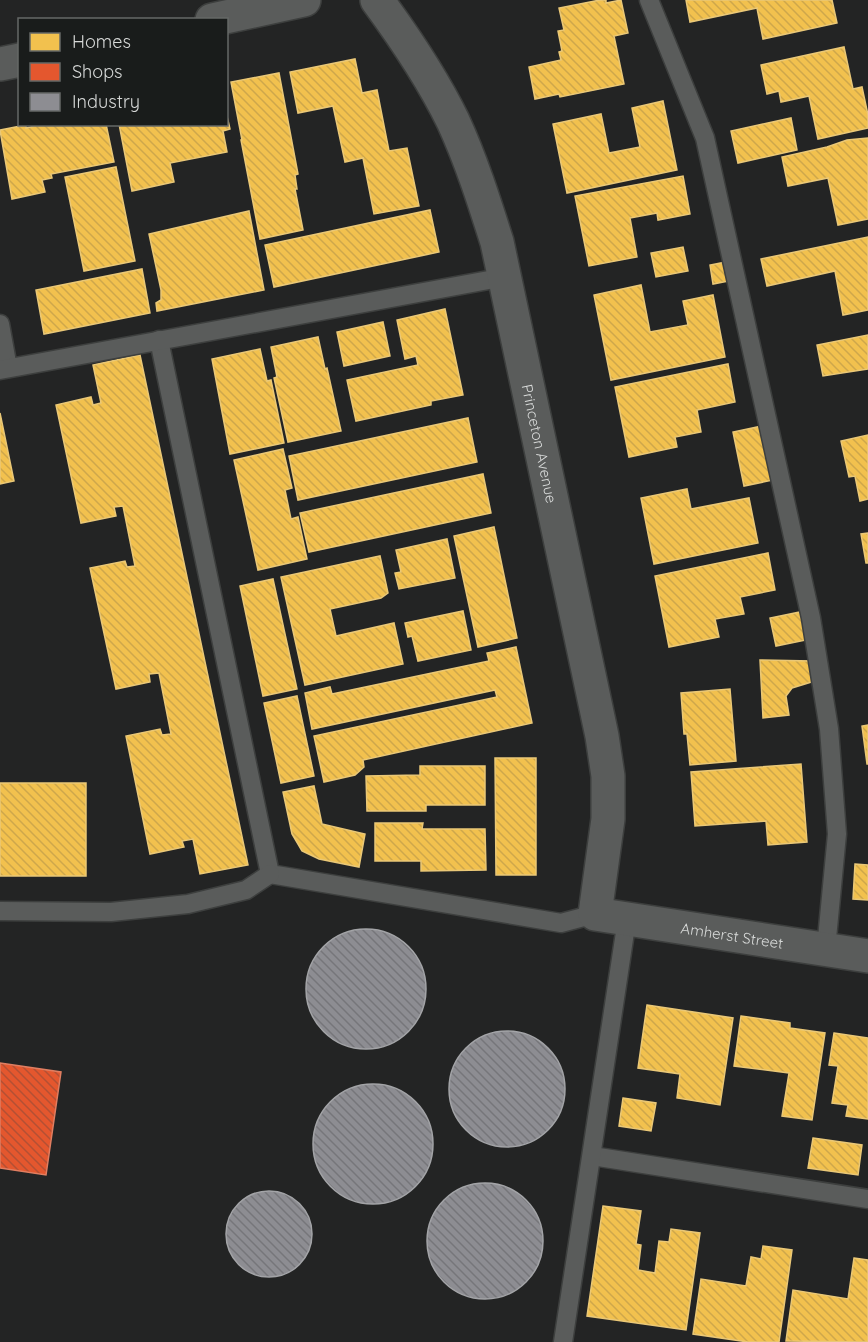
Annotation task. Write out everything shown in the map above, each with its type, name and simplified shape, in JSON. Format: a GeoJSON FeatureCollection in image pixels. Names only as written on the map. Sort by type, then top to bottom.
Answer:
{"type":"FeatureCollection","features":[{"type":"Feature","properties":{"kind":"street"},"geometry":{"type":"LineString","coordinates":[[221,18],[304,0]]}},
{"type":"Feature","properties":{"kind":"street","name":"Princeton Avenue"},"geometry":{"type":"LineString","coordinates":[[377,0],[411,47],[452,120],[475,174],[497,242],[602,736],[608,776],[608,819],[595,915]]}},
{"type":"Feature","properties":{"kind":"street"},"geometry":{"type":"LineString","coordinates":[[0,64],[18,60]]}},
{"type":"Feature","properties":{"kind":"street","name":"Amherst Street"},"geometry":{"type":"LineString","coordinates":[[595,915],[868,956]]}},
{"type":"Feature","properties":{"kind":"lane"},"geometry":{"type":"LineString","coordinates":[[649,0],[705,138],[811,618],[829,729],[837,834],[826,949]]}},
{"type":"Feature","properties":{"kind":"lane"},"geometry":{"type":"LineString","coordinates":[[0,324],[4,369],[505,277]]}},
{"type":"Feature","properties":{"kind":"lane"},"geometry":{"type":"LineString","coordinates":[[159,340],[270,874]]}},
{"type":"Feature","properties":{"kind":"lane"},"geometry":{"type":"LineString","coordinates":[[0,911],[111,912],[188,904],[246,890],[270,874],[561,923],[595,915]]}},
{"type":"Feature","properties":{"kind":"lane"},"geometry":{"type":"LineString","coordinates":[[563,1342],[627,919]]}},
{"type":"Feature","properties":{"kind":"lane"},"geometry":{"type":"LineString","coordinates":[[592,1156],[868,1199]]}},
{"type":"Feature","properties":{"kind":"building: Homes"},"geometry":{"type":"Polygon","coordinates":[[[606,0],[606,3],[621,0],[628,33],[614,36],[624,84],[560,97],[559,94],[535,99],[529,67],[561,60],[559,52],[562,51],[558,31],[564,30],[559,8],[606,0]]]}},
{"type":"Feature","properties":{"kind":"building: Homes"},"geometry":{"type":"Polygon","coordinates":[[[686,0],[832,0],[837,23],[763,39],[757,8],[690,22],[686,0]]]}},
{"type":"Feature","properties":{"kind":"building: Homes"},"geometry":{"type":"Polygon","coordinates":[[[844,47],[853,89],[862,87],[868,115],[868,128],[818,139],[809,96],[781,102],[779,91],[767,94],[761,65],[844,47]]]}},
{"type":"Feature","properties":{"kind":"building: Homes"},"geometry":{"type":"Polygon","coordinates":[[[355,59],[362,93],[377,90],[389,151],[407,148],[419,206],[374,214],[363,158],[345,162],[333,106],[298,113],[290,72],[355,59]]]}},
{"type":"Feature","properties":{"kind":"building: Homes"},"geometry":{"type":"Polygon","coordinates":[[[279,73],[298,174],[295,175],[297,189],[295,189],[303,230],[260,239],[231,82],[279,73]]]}},
{"type":"Feature","properties":{"kind":"building: Homes"},"geometry":{"type":"Polygon","coordinates":[[[663,101],[677,170],[567,193],[553,124],[601,114],[609,153],[640,147],[632,108],[663,101]]]}},
{"type":"Feature","properties":{"kind":"building: Homes"},"geometry":{"type":"Polygon","coordinates":[[[791,118],[797,150],[738,163],[731,131],[791,118]]]}},
{"type":"Feature","properties":{"kind":"building: Homes"},"geometry":{"type":"Polygon","coordinates":[[[228,120],[230,129],[223,131],[227,152],[170,163],[174,182],[132,191],[119,126],[228,126],[228,120]]]}},
{"type":"Feature","properties":{"kind":"building: Homes"},"geometry":{"type":"Polygon","coordinates":[[[21,126],[26,126],[26,128],[106,126],[114,162],[51,174],[52,178],[42,180],[45,192],[12,199],[0,130],[21,126]]]}},
{"type":"Feature","properties":{"kind":"building: Homes"},"geometry":{"type":"Polygon","coordinates":[[[868,138],[868,219],[838,225],[828,178],[788,186],[782,157],[847,140],[868,138]]]}},
{"type":"Feature","properties":{"kind":"building: Homes"},"geometry":{"type":"Polygon","coordinates":[[[116,167],[135,261],[84,271],[65,177],[116,167]]]}},
{"type":"Feature","properties":{"kind":"building: Homes"},"geometry":{"type":"Polygon","coordinates":[[[683,176],[690,214],[658,220],[657,213],[630,218],[637,257],[589,266],[575,196],[683,176]]]}},
{"type":"Feature","properties":{"kind":"building: Homes"},"geometry":{"type":"Polygon","coordinates":[[[430,210],[439,252],[274,287],[265,245],[430,210]]]}},
{"type":"Feature","properties":{"kind":"building: Homes"},"geometry":{"type":"Polygon","coordinates":[[[249,211],[264,290],[157,311],[156,303],[161,300],[161,290],[149,234],[249,211]]]}},
{"type":"Feature","properties":{"kind":"building: Homes"},"geometry":{"type":"Polygon","coordinates":[[[868,237],[868,310],[843,315],[835,271],[767,286],[761,259],[868,237]]]}},
{"type":"Feature","properties":{"kind":"building: Homes"},"geometry":{"type":"Polygon","coordinates":[[[683,247],[688,271],[656,277],[651,253],[683,247]]]}},
{"type":"Feature","properties":{"kind":"building: Homes"},"geometry":{"type":"Polygon","coordinates":[[[726,262],[729,281],[713,284],[710,265],[726,262]]]}},
{"type":"Feature","properties":{"kind":"building: Homes"},"geometry":{"type":"Polygon","coordinates":[[[142,269],[150,313],[44,334],[36,290],[142,269]]]}},
{"type":"Feature","properties":{"kind":"building: Homes"},"geometry":{"type":"Polygon","coordinates":[[[641,285],[650,332],[688,325],[683,301],[713,295],[725,357],[611,380],[594,295],[641,285]]]}},
{"type":"Feature","properties":{"kind":"building: Homes"},"geometry":{"type":"Polygon","coordinates":[[[445,309],[463,395],[431,401],[431,405],[356,421],[347,380],[418,365],[416,356],[405,359],[397,320],[445,309]]]}},
{"type":"Feature","properties":{"kind":"building: Homes"},"geometry":{"type":"Polygon","coordinates":[[[383,322],[390,356],[344,366],[337,332],[383,322]]]}},
{"type":"Feature","properties":{"kind":"building: Homes"},"geometry":{"type":"Polygon","coordinates":[[[868,335],[868,369],[823,376],[817,345],[868,335]]]}},
{"type":"Feature","properties":{"kind":"building: Homes"},"geometry":{"type":"Polygon","coordinates":[[[318,337],[341,431],[288,442],[274,378],[277,377],[271,347],[318,337]]]}},
{"type":"Feature","properties":{"kind":"building: Homes"},"geometry":{"type":"Polygon","coordinates":[[[260,349],[267,381],[271,380],[284,443],[230,454],[212,359],[260,349]]]}},
{"type":"Feature","properties":{"kind":"building: Homes"},"geometry":{"type":"Polygon","coordinates":[[[140,355],[248,865],[200,874],[193,839],[182,841],[184,847],[150,854],[126,736],[160,729],[162,735],[171,734],[159,673],[149,674],[150,682],[116,689],[90,568],[125,561],[127,567],[135,566],[123,506],[114,507],[116,516],[81,523],[56,405],[91,397],[93,405],[101,403],[93,365],[140,355]]]}},
{"type":"Feature","properties":{"kind":"building: Homes"},"geometry":{"type":"Polygon","coordinates":[[[728,364],[735,402],[697,410],[701,432],[675,437],[677,447],[629,457],[615,387],[728,364]]]}},
{"type":"Feature","properties":{"kind":"building: Homes"},"geometry":{"type":"Polygon","coordinates":[[[0,413],[14,481],[0,484],[0,413]]]}},
{"type":"Feature","properties":{"kind":"building: Homes"},"geometry":{"type":"Polygon","coordinates":[[[468,418],[477,462],[298,500],[289,456],[468,418]]]}},
{"type":"Feature","properties":{"kind":"building: Homes"},"geometry":{"type":"Polygon","coordinates":[[[762,426],[773,480],[744,486],[733,432],[762,426]]]}},
{"type":"Feature","properties":{"kind":"building: Homes"},"geometry":{"type":"Polygon","coordinates":[[[868,435],[868,499],[860,501],[855,476],[849,477],[841,441],[868,435]]]}},
{"type":"Feature","properties":{"kind":"building: Homes"},"geometry":{"type":"Polygon","coordinates":[[[283,449],[292,488],[285,490],[291,519],[298,517],[307,559],[258,570],[234,460],[283,449]]]}},
{"type":"Feature","properties":{"kind":"building: Homes"},"geometry":{"type":"Polygon","coordinates":[[[483,474],[491,513],[309,552],[300,513],[483,474]]]}},
{"type":"Feature","properties":{"kind":"building: Homes"},"geometry":{"type":"Polygon","coordinates":[[[687,489],[691,509],[749,498],[758,543],[654,564],[641,498],[687,489]]]}},
{"type":"Feature","properties":{"kind":"building: Homes"},"geometry":{"type":"Polygon","coordinates":[[[494,527],[517,638],[478,647],[454,536],[494,527]]]}},
{"type":"Feature","properties":{"kind":"building: Homes"},"geometry":{"type":"Polygon","coordinates":[[[868,533],[868,563],[866,563],[861,534],[868,533]]]}},
{"type":"Feature","properties":{"kind":"building: Homes"},"geometry":{"type":"Polygon","coordinates":[[[447,539],[455,578],[399,589],[395,573],[401,572],[396,550],[447,539]]]}},
{"type":"Feature","properties":{"kind":"building: Homes"},"geometry":{"type":"Polygon","coordinates":[[[768,553],[775,590],[740,597],[744,614],[715,619],[719,637],[669,647],[655,576],[768,553]]]}},
{"type":"Feature","properties":{"kind":"building: Homes"},"geometry":{"type":"Polygon","coordinates":[[[380,556],[388,593],[381,598],[330,609],[336,636],[394,623],[403,664],[305,685],[281,577],[380,556]]]}},
{"type":"Feature","properties":{"kind":"building: Homes"},"geometry":{"type":"Polygon","coordinates":[[[273,579],[297,689],[263,696],[240,586],[273,579]]]}},
{"type":"Feature","properties":{"kind":"building: Homes"},"geometry":{"type":"Polygon","coordinates":[[[463,611],[471,650],[418,661],[412,636],[408,637],[405,623],[463,611]]]}},
{"type":"Feature","properties":{"kind":"building: Homes"},"geometry":{"type":"Polygon","coordinates":[[[800,612],[806,640],[776,646],[770,618],[800,612]]]}},
{"type":"Feature","properties":{"kind":"building: Homes"},"geometry":{"type":"Polygon","coordinates":[[[516,647],[532,723],[363,760],[364,767],[355,775],[324,782],[314,736],[497,697],[495,690],[312,729],[305,693],[330,687],[332,694],[489,661],[487,653],[516,647]]]}},
{"type":"Feature","properties":{"kind":"building: Homes"},"geometry":{"type":"Polygon","coordinates":[[[760,660],[812,661],[815,681],[792,688],[786,696],[789,715],[763,718],[760,660]]]}},
{"type":"Feature","properties":{"kind":"building: Homes"},"geometry":{"type":"Polygon","coordinates":[[[730,689],[736,761],[690,765],[687,734],[684,734],[681,693],[730,689]]]}},
{"type":"Feature","properties":{"kind":"building: Homes"},"geometry":{"type":"Polygon","coordinates":[[[297,696],[314,776],[281,783],[264,703],[297,696]]]}},
{"type":"Feature","properties":{"kind":"building: Homes"},"geometry":{"type":"Polygon","coordinates":[[[868,725],[868,764],[867,764],[862,726],[868,725]]]}},
{"type":"Feature","properties":{"kind":"building: Homes"},"geometry":{"type":"Polygon","coordinates":[[[495,758],[536,758],[536,875],[496,875],[495,758]]]}},
{"type":"Feature","properties":{"kind":"building: Homes"},"geometry":{"type":"Polygon","coordinates":[[[801,764],[807,842],[768,845],[766,821],[695,826],[691,772],[801,764]]]}},
{"type":"Feature","properties":{"kind":"building: Homes"},"geometry":{"type":"Polygon","coordinates":[[[420,766],[485,766],[485,805],[426,805],[426,811],[367,811],[366,776],[420,775],[420,766]]]}},
{"type":"Feature","properties":{"kind":"building: Homes"},"geometry":{"type":"Polygon","coordinates":[[[0,783],[86,783],[86,876],[0,876],[0,783]]]}},
{"type":"Feature","properties":{"kind":"building: Homes"},"geometry":{"type":"Polygon","coordinates":[[[314,786],[322,824],[365,834],[359,867],[319,859],[302,851],[292,834],[283,792],[314,786]]]}},
{"type":"Feature","properties":{"kind":"building: Homes"},"geometry":{"type":"Polygon","coordinates":[[[375,823],[423,823],[422,829],[485,829],[486,870],[421,871],[421,861],[375,861],[375,823]]]}},
{"type":"Feature","properties":{"kind":"building: Homes"},"geometry":{"type":"Polygon","coordinates":[[[855,864],[868,865],[868,900],[853,899],[855,864]]]}},
{"type":"Feature","properties":{"kind":"building: Homes"},"geometry":{"type":"Polygon","coordinates":[[[647,1005],[733,1018],[720,1105],[677,1098],[680,1074],[638,1068],[647,1005]]]}},
{"type":"Feature","properties":{"kind":"building: Homes"},"geometry":{"type":"Polygon","coordinates":[[[741,1016],[790,1023],[790,1028],[825,1033],[812,1120],[782,1116],[789,1073],[734,1066],[741,1016]]]}},
{"type":"Feature","properties":{"kind":"building: Homes"},"geometry":{"type":"Polygon","coordinates":[[[834,1033],[868,1038],[868,1119],[846,1116],[848,1105],[832,1103],[838,1066],[829,1065],[834,1033]]]}},
{"type":"Feature","properties":{"kind":"building: Homes"},"geometry":{"type":"Polygon","coordinates":[[[623,1098],[656,1103],[651,1131],[619,1126],[623,1098]]]}},
{"type":"Feature","properties":{"kind":"building: Homes"},"geometry":{"type":"Polygon","coordinates":[[[813,1138],[862,1145],[858,1175],[808,1168],[813,1138]]]}},
{"type":"Feature","properties":{"kind":"building: Homes"},"geometry":{"type":"Polygon","coordinates":[[[603,1206],[641,1211],[636,1244],[641,1245],[638,1270],[655,1273],[659,1241],[669,1242],[671,1229],[700,1233],[686,1330],[587,1316],[603,1206]]]}},
{"type":"Feature","properties":{"kind":"building: Homes"},"geometry":{"type":"Polygon","coordinates":[[[763,1246],[792,1250],[779,1342],[748,1342],[693,1334],[701,1279],[746,1286],[751,1257],[761,1259],[763,1246]]]}},
{"type":"Feature","properties":{"kind":"building: Homes"},"geometry":{"type":"Polygon","coordinates":[[[854,1258],[868,1260],[868,1342],[786,1341],[793,1290],[848,1299],[854,1258]]]}},
{"type":"Feature","properties":{"kind":"building: Shops"},"geometry":{"type":"Polygon","coordinates":[[[0,1063],[61,1072],[46,1175],[0,1168],[0,1063]]]}},
{"type":"Feature","properties":{"kind":"building: Industry"},"geometry":{"type":"Polygon","coordinates":[[[366,929],[389,934],[408,947],[421,966],[426,989],[421,1012],[408,1031],[389,1044],[366,1049],[343,1044],[324,1031],[311,1012],[306,989],[311,966],[324,947],[343,934],[366,929]]]}},
{"type":"Feature","properties":{"kind":"building: Industry"},"geometry":{"type":"Polygon","coordinates":[[[507,1031],[529,1035],[548,1048],[561,1067],[565,1089],[561,1111],[548,1130],[529,1143],[507,1147],[485,1143],[466,1130],[453,1111],[449,1089],[453,1067],[466,1048],[485,1035],[507,1031]]]}},
{"type":"Feature","properties":{"kind":"building: Industry"},"geometry":{"type":"Polygon","coordinates":[[[373,1084],[396,1088],[416,1101],[429,1121],[433,1144],[429,1167],[416,1187],[396,1200],[373,1204],[350,1200],[330,1187],[317,1167],[313,1144],[317,1121],[330,1101],[350,1088],[373,1084]]]}},
{"type":"Feature","properties":{"kind":"building: Industry"},"geometry":{"type":"Polygon","coordinates":[[[485,1183],[507,1188],[526,1200],[538,1219],[543,1241],[538,1263],[526,1282],[507,1294],[485,1299],[463,1294],[444,1282],[432,1263],[427,1241],[432,1219],[444,1200],[463,1188],[485,1183]]]}},
{"type":"Feature","properties":{"kind":"building: Industry"},"geometry":{"type":"Polygon","coordinates":[[[269,1191],[285,1195],[299,1204],[308,1218],[312,1234],[308,1250],[299,1264],[285,1273],[269,1277],[253,1273],[239,1264],[230,1250],[226,1234],[230,1218],[239,1204],[253,1195],[269,1191]]]}}]}
